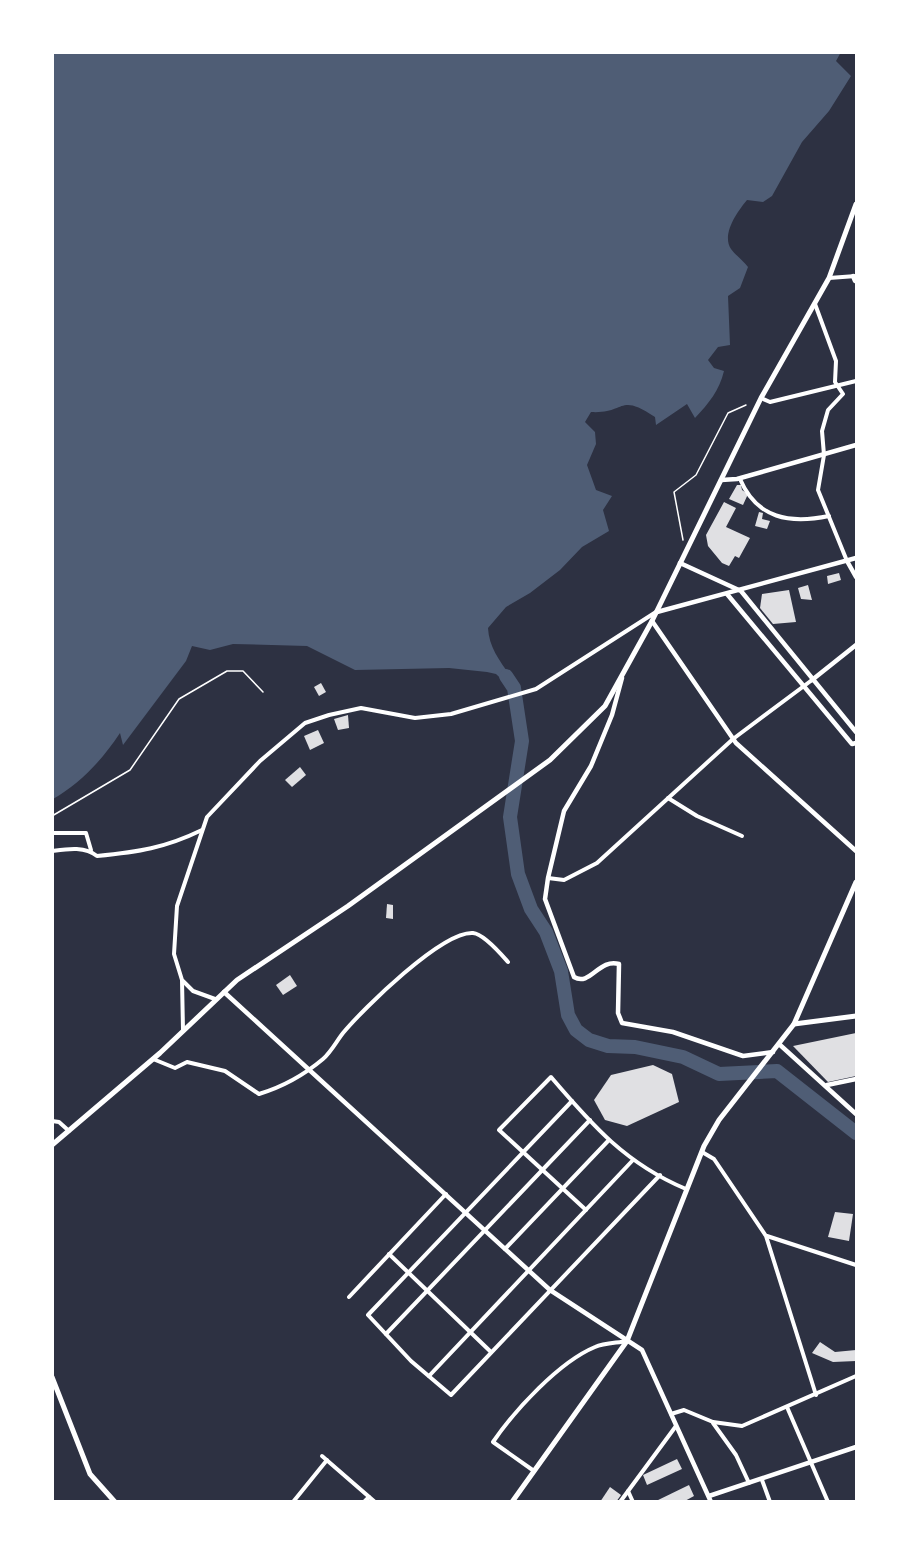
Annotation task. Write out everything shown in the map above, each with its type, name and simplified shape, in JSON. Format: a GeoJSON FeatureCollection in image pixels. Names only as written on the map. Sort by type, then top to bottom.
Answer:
{"type":"FeatureCollection","features":[{"type":"Feature","properties":{"kind":"main road"},"geometry":{"type":"LineString","coordinates":[[52,1145],[153,1059],[215,999],[271,956],[348,906],[529,776],[580,733],[604,706],[622,678],[657,612],[761,398],[829,278],[856,204]]}},
{"type":"Feature","properties":{"kind":"main road"},"geometry":{"type":"LineString","coordinates":[[512,1502],[627,1341],[702,1152],[719,1120],[794,1024],[856,882]]}},
{"type":"Feature","properties":{"kind":"main road"},"geometry":{"type":"LineString","coordinates":[[794,1024],[856,1016]]}},
{"type":"Feature","properties":{"kind":"main road"},"geometry":{"type":"LineString","coordinates":[[52,1377],[90,1473],[115,1502]]}},
{"type":"Feature","properties":{"kind":"street"},"geometry":{"type":"LineString","coordinates":[[829,278],[855,280]]}},
{"type":"Feature","properties":{"kind":"street"},"geometry":{"type":"LineString","coordinates":[[815,304],[836,362],[838,387],[843,394],[828,410],[822,431],[824,455],[818,490],[847,561],[856,577]]}},
{"type":"Feature","properties":{"kind":"street"},"geometry":{"type":"LineString","coordinates":[[761,398],[770,402],[856,381]]}},
{"type":"Feature","properties":{"kind":"street"},"geometry":{"type":"LineString","coordinates":[[721,480],[740,479],[856,444]]}},
{"type":"Feature","properties":{"kind":"street"},"geometry":{"type":"LineString","coordinates":[[740,479],[756,501],[778,519],[807,521],[829,516]]}},
{"type":"Feature","properties":{"kind":"street"},"geometry":{"type":"LineString","coordinates":[[183,1030],[182,980],[174,954],[177,906],[207,818],[260,761],[305,723],[361,708],[415,718],[439,715],[521,694],[536,689],[657,612],[856,558]]}},
{"type":"Feature","properties":{"kind":"street"},"geometry":{"type":"LineString","coordinates":[[680,563],[741,591],[856,732]]}},
{"type":"Feature","properties":{"kind":"street"},"geometry":{"type":"LineString","coordinates":[[727,594],[852,744],[856,743]]}},
{"type":"Feature","properties":{"kind":"street"},"geometry":{"type":"LineString","coordinates":[[652,621],[733,739],[856,851]]}},
{"type":"Feature","properties":{"kind":"street"},"geometry":{"type":"LineString","coordinates":[[548,878],[564,880],[597,863],[733,739],[856,645]]}},
{"type":"Feature","properties":{"kind":"street"},"geometry":{"type":"LineString","coordinates":[[622,678],[612,715],[591,766],[564,811],[548,878],[545,899],[574,977],[579,980],[586,979],[602,964],[612,962],[619,964],[618,1013],[622,1023],[673,1032],[743,1056],[772,1054]]}},
{"type":"Feature","properties":{"kind":"street"},"geometry":{"type":"LineString","coordinates":[[668,798],[697,816],[742,836]]}},
{"type":"Feature","properties":{"kind":"street"},"geometry":{"type":"LineString","coordinates":[[52,833],[86,833],[91,850],[97,856],[143,852],[172,845],[203,830]]}},
{"type":"Feature","properties":{"kind":"street"},"geometry":{"type":"LineString","coordinates":[[52,851],[91,850]]}},
{"type":"Feature","properties":{"kind":"street"},"geometry":{"type":"LineString","coordinates":[[153,1059],[175,1068],[187,1062],[225,1071],[259,1094],[282,1087],[323,1059],[344,1032],[413,965],[446,941],[471,933],[478,935],[508,962]]}},
{"type":"Feature","properties":{"kind":"street"},"geometry":{"type":"LineString","coordinates":[[182,980],[193,991],[215,999]]}},
{"type":"Feature","properties":{"kind":"street"},"geometry":{"type":"LineString","coordinates":[[224,992],[550,1290],[642,1350],[710,1499],[856,1447]]}},
{"type":"Feature","properties":{"kind":"street"},"geometry":{"type":"LineString","coordinates":[[779,1044],[827,1085],[856,1114]]}},
{"type":"Feature","properties":{"kind":"street"},"geometry":{"type":"LineString","coordinates":[[586,1210],[499,1130],[551,1077],[608,1141],[633,1160],[686,1188]]}},
{"type":"Feature","properties":{"kind":"street"},"geometry":{"type":"LineString","coordinates":[[827,1085],[856,1079]]}},
{"type":"Feature","properties":{"kind":"street"},"geometry":{"type":"LineString","coordinates":[[572,1101],[368,1315],[451,1395],[660,1175]]}},
{"type":"Feature","properties":{"kind":"street"},"geometry":{"type":"LineString","coordinates":[[386,1334],[590,1120]]}},
{"type":"Feature","properties":{"kind":"street"},"geometry":{"type":"LineString","coordinates":[[52,1121],[59,1122],[69,1131]]}},
{"type":"Feature","properties":{"kind":"street"},"geometry":{"type":"LineString","coordinates":[[505,1249],[608,1141]]}},
{"type":"Feature","properties":{"kind":"street"},"geometry":{"type":"LineString","coordinates":[[702,1152],[714,1159],[766,1236],[816,1395]]}},
{"type":"Feature","properties":{"kind":"street"},"geometry":{"type":"LineString","coordinates":[[429,1376],[633,1160]]}},
{"type":"Feature","properties":{"kind":"street"},"geometry":{"type":"LineString","coordinates":[[349,1297],[447,1194]]}},
{"type":"Feature","properties":{"kind":"street"},"geometry":{"type":"LineString","coordinates":[[766,1236],[856,1265]]}},
{"type":"Feature","properties":{"kind":"street"},"geometry":{"type":"LineString","coordinates":[[389,1254],[491,1352]]}},
{"type":"Feature","properties":{"kind":"street"},"geometry":{"type":"LineString","coordinates":[[534,1471],[493,1442],[516,1409],[580,1355],[597,1346],[627,1341]]}},
{"type":"Feature","properties":{"kind":"street"},"geometry":{"type":"LineString","coordinates":[[670,1414],[684,1410],[713,1422],[742,1426],[856,1376]]}},
{"type":"Feature","properties":{"kind":"street"},"geometry":{"type":"LineString","coordinates":[[787,1407],[828,1502]]}},
{"type":"Feature","properties":{"kind":"street"},"geometry":{"type":"LineString","coordinates":[[713,1422],[736,1455],[749,1484]]}},
{"type":"Feature","properties":{"kind":"street"},"geometry":{"type":"LineString","coordinates":[[620,1502],[676,1426]]}},
{"type":"Feature","properties":{"kind":"street"},"geometry":{"type":"LineString","coordinates":[[322,1456],[375,1502]]}},
{"type":"Feature","properties":{"kind":"street"},"geometry":{"type":"LineString","coordinates":[[293,1502],[327,1460]]}},
{"type":"Feature","properties":{"kind":"street"},"geometry":{"type":"LineString","coordinates":[[762,1480],[770,1502]]}},
{"type":"Feature","properties":{"kind":"street"},"geometry":{"type":"LineString","coordinates":[[628,1491],[633,1502]]}},
{"type":"Feature","properties":{"kind":"street"},"geometry":{"type":"LineString","coordinates":[[364,1502],[369,1497]]}},
{"type":"Feature","properties":{"kind":"path"},"geometry":{"type":"LineString","coordinates":[[683,540],[674,492],[696,475],[728,413],[746,405]]}},
{"type":"Feature","properties":{"kind":"path"},"geometry":{"type":"LineString","coordinates":[[52,816],[130,770],[179,699],[227,670],[243,671],[263,693]]}},
{"type":"Feature","properties":{"kind":"water"},"geometry":{"type":"Polygon","coordinates":[[[53,52],[841,52],[836,61],[851,76],[829,111],[802,142],[772,196],[763,202],[747,200],[732,223],[728,243],[748,267],[740,288],[728,296],[730,345],[718,347],[708,360],[714,368],[724,371],[709,402],[695,418],[687,404],[656,425],[655,417],[628,405],[602,412],[591,412],[585,422],[595,432],[596,444],[587,465],[596,490],[612,496],[603,510],[609,531],[582,547],[560,570],[530,593],[506,607],[488,628],[495,652],[519,687],[514,691],[496,674],[449,668],[355,670],[307,646],[233,644],[210,650],[192,646],[186,661],[123,745],[120,733],[90,770],[73,786],[53,799],[53,52]]]}},
{"type":"Feature","properties":{"kind":"building"},"geometry":{"type":"Polygon","coordinates":[[[737,485],[741,485],[742,490],[748,494],[743,505],[729,499],[737,485]]]}},
{"type":"Feature","properties":{"kind":"building"},"geometry":{"type":"Polygon","coordinates":[[[724,502],[736,508],[726,527],[750,538],[739,558],[735,556],[729,566],[722,563],[708,546],[706,535],[724,502]]]}},
{"type":"Feature","properties":{"kind":"building"},"geometry":{"type":"Polygon","coordinates":[[[759,512],[763,513],[762,519],[770,521],[767,529],[755,526],[759,512]]]}},
{"type":"Feature","properties":{"kind":"building"},"geometry":{"type":"Polygon","coordinates":[[[839,573],[841,580],[828,584],[827,576],[839,573]]]}},
{"type":"Feature","properties":{"kind":"building"},"geometry":{"type":"Polygon","coordinates":[[[808,585],[812,600],[801,599],[798,588],[808,585]]]}},
{"type":"Feature","properties":{"kind":"building"},"geometry":{"type":"Polygon","coordinates":[[[789,590],[796,622],[773,624],[760,608],[762,594],[789,590]]]}},
{"type":"Feature","properties":{"kind":"building"},"geometry":{"type":"Polygon","coordinates":[[[321,683],[326,692],[319,696],[314,687],[321,683]]]}},
{"type":"Feature","properties":{"kind":"building"},"geometry":{"type":"Polygon","coordinates":[[[348,715],[349,728],[338,730],[334,719],[348,715]]]}},
{"type":"Feature","properties":{"kind":"building"},"geometry":{"type":"Polygon","coordinates":[[[318,730],[324,743],[310,750],[304,736],[318,730]]]}},
{"type":"Feature","properties":{"kind":"building"},"geometry":{"type":"Polygon","coordinates":[[[300,767],[306,775],[292,787],[285,780],[300,767]]]}},
{"type":"Feature","properties":{"kind":"building"},"geometry":{"type":"Polygon","coordinates":[[[387,904],[393,905],[393,919],[386,918],[387,904]]]}},
{"type":"Feature","properties":{"kind":"building"},"geometry":{"type":"Polygon","coordinates":[[[290,975],[297,986],[283,995],[276,985],[290,975]]]}},
{"type":"Feature","properties":{"kind":"building"},"geometry":{"type":"Polygon","coordinates":[[[856,1033],[856,1076],[828,1082],[793,1046],[856,1033]]]}},
{"type":"Feature","properties":{"kind":"building"},"geometry":{"type":"Polygon","coordinates":[[[653,1065],[672,1074],[679,1102],[627,1126],[605,1120],[594,1100],[611,1075],[653,1065]]]}},
{"type":"Feature","properties":{"kind":"building"},"geometry":{"type":"Polygon","coordinates":[[[835,1212],[853,1214],[849,1241],[828,1237],[835,1212]]]}},
{"type":"Feature","properties":{"kind":"building"},"geometry":{"type":"Polygon","coordinates":[[[820,1342],[835,1352],[856,1350],[856,1361],[833,1362],[812,1353],[820,1342]]]}},
{"type":"Feature","properties":{"kind":"building"},"geometry":{"type":"Polygon","coordinates":[[[677,1459],[682,1469],[647,1485],[643,1475],[677,1459]]]}},
{"type":"Feature","properties":{"kind":"building"},"geometry":{"type":"Polygon","coordinates":[[[689,1485],[694,1496],[683,1502],[654,1502],[689,1485]]]}},
{"type":"Feature","properties":{"kind":"building"},"geometry":{"type":"Polygon","coordinates":[[[610,1487],[621,1495],[616,1502],[600,1502],[610,1487]]]}},
{"type":"Feature","properties":{"kind":"waterway"},"geometry":{"type":"LineString","coordinates":[[506,676],[514,688],[522,741],[510,817],[518,874],[531,909],[546,932],[561,971],[568,1015],[576,1030],[589,1040],[608,1046],[635,1047],[683,1057],[719,1074],[777,1071],[856,1133]]}}]}
